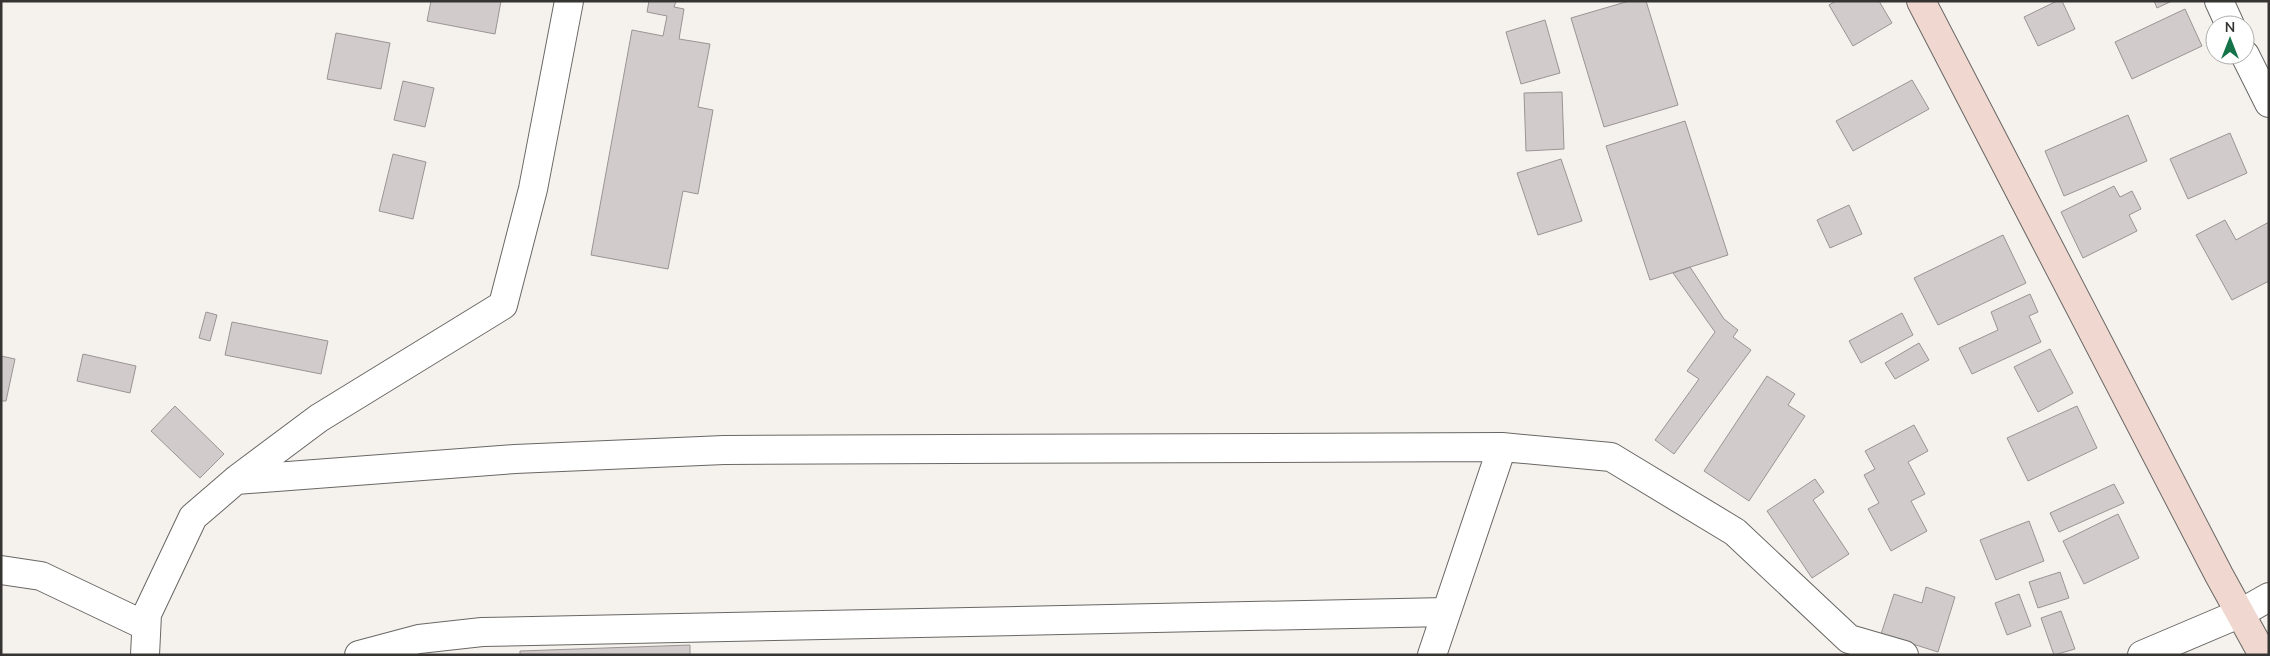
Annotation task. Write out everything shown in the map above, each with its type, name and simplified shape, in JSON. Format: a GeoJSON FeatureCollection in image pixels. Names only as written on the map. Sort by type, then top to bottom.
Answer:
{"type":"FeatureCollection","features":[{"type":"Feature","properties":{"kind":"street"},"geometry":{"type":"LineString","coordinates":[[145,655],[147,614],[193,518],[236,480],[319,418],[503,305],[533,189],[569,1]]}},
{"type":"Feature","properties":{"kind":"street"},"geometry":{"type":"LineString","coordinates":[[1921,1],[2263,655]]}},
{"type":"Feature","properties":{"kind":"street"},"geometry":{"type":"LineString","coordinates":[[2219,1],[2225,15]]}},
{"type":"Feature","properties":{"kind":"street"},"geometry":{"type":"LineString","coordinates":[[2250,65],[2269,103]]}},
{"type":"Feature","properties":{"kind":"street"},"geometry":{"type":"LineString","coordinates":[[236,480],[515,459],[724,450],[1502,447],[1612,457],[1735,532],[1842,647],[1904,655]]}},
{"type":"Feature","properties":{"kind":"street"},"geometry":{"type":"LineString","coordinates":[[1432,655],[1502,447]]}},
{"type":"Feature","properties":{"kind":"street"},"geometry":{"type":"LineString","coordinates":[[1,570],[41,576],[146,626]]}},
{"type":"Feature","properties":{"kind":"street"},"geometry":{"type":"LineString","coordinates":[[2142,655],[2241,613],[2269,597]]}},
{"type":"Feature","properties":{"kind":"street"},"geometry":{"type":"LineString","coordinates":[[359,655],[415,647],[482,632],[1446,612]]}},
{"type":"Feature","properties":{"kind":"building"},"geometry":{"type":"Polygon","coordinates":[[[431,1],[501,1],[495,34],[427,21],[431,1]]]}},
{"type":"Feature","properties":{"kind":"building"},"geometry":{"type":"Polygon","coordinates":[[[649,1],[676,1],[674,7],[684,9],[679,39],[710,44],[698,107],[713,110],[698,194],[683,191],[668,269],[591,255],[632,30],[663,36],[667,16],[647,12],[649,1]]]}},
{"type":"Feature","properties":{"kind":"building"},"geometry":{"type":"Polygon","coordinates":[[[1629,1],[1646,1],[1678,105],[1604,127],[1571,18],[1629,1]]]}},
{"type":"Feature","properties":{"kind":"building"},"geometry":{"type":"Polygon","coordinates":[[[1836,1],[1879,1],[1892,23],[1853,46],[1829,5],[1836,1]]]}},
{"type":"Feature","properties":{"kind":"building"},"geometry":{"type":"Polygon","coordinates":[[[2057,1],[2062,1],[2075,29],[2038,46],[2024,17],[2057,1]]]}},
{"type":"Feature","properties":{"kind":"building"},"geometry":{"type":"Polygon","coordinates":[[[2154,1],[2172,1],[2157,8],[2154,1]]]}},
{"type":"Feature","properties":{"kind":"building"},"geometry":{"type":"Polygon","coordinates":[[[2185,9],[2202,46],[2132,79],[2115,42],[2185,9]]]}},
{"type":"Feature","properties":{"kind":"building"},"geometry":{"type":"Polygon","coordinates":[[[1545,20],[1560,73],[1521,84],[1506,32],[1545,20]]]}},
{"type":"Feature","properties":{"kind":"building"},"geometry":{"type":"Polygon","coordinates":[[[336,33],[390,43],[381,89],[327,79],[336,33]]]}},
{"type":"Feature","properties":{"kind":"building"},"geometry":{"type":"Polygon","coordinates":[[[1912,80],[1929,109],[1853,151],[1836,121],[1912,80]]]}},
{"type":"Feature","properties":{"kind":"building"},"geometry":{"type":"Polygon","coordinates":[[[403,81],[434,88],[425,127],[394,120],[403,81]]]}},
{"type":"Feature","properties":{"kind":"building"},"geometry":{"type":"Polygon","coordinates":[[[1562,92],[1564,149],[1526,151],[1524,93],[1562,92]]]}},
{"type":"Feature","properties":{"kind":"building"},"geometry":{"type":"Polygon","coordinates":[[[2128,115],[2147,161],[2064,196],[2045,151],[2128,115]]]}},
{"type":"Feature","properties":{"kind":"building"},"geometry":{"type":"Polygon","coordinates":[[[1685,121],[1728,255],[1650,280],[1606,146],[1685,121]]]}},
{"type":"Feature","properties":{"kind":"building"},"geometry":{"type":"Polygon","coordinates":[[[2230,133],[2247,173],[2188,199],[2170,159],[2230,133]]]}},
{"type":"Feature","properties":{"kind":"building"},"geometry":{"type":"Polygon","coordinates":[[[393,154],[426,162],[413,219],[379,211],[393,154]]]}},
{"type":"Feature","properties":{"kind":"building"},"geometry":{"type":"Polygon","coordinates":[[[1561,159],[1582,221],[1538,235],[1517,173],[1561,159]]]}},
{"type":"Feature","properties":{"kind":"building"},"geometry":{"type":"Polygon","coordinates":[[[2114,186],[2120,197],[2132,191],[2141,209],[2129,215],[2137,231],[2083,258],[2061,212],[2114,186]]]}},
{"type":"Feature","properties":{"kind":"building"},"geometry":{"type":"Polygon","coordinates":[[[1849,205],[1862,234],[1830,248],[1817,220],[1849,205]]]}},
{"type":"Feature","properties":{"kind":"building"},"geometry":{"type":"Polygon","coordinates":[[[2225,220],[2236,240],[2269,222],[2269,281],[2232,300],[2196,235],[2225,220]]]}},
{"type":"Feature","properties":{"kind":"building"},"geometry":{"type":"Polygon","coordinates":[[[2003,235],[2026,283],[1938,325],[1914,278],[2003,235]]]}},
{"type":"Feature","properties":{"kind":"building"},"geometry":{"type":"Polygon","coordinates":[[[1690,267],[1724,319],[1738,330],[1733,337],[1751,350],[1674,454],[1655,440],[1699,379],[1687,371],[1715,332],[1673,273],[1690,267]]]}},
{"type":"Feature","properties":{"kind":"building"},"geometry":{"type":"Polygon","coordinates":[[[2030,294],[2038,312],[2029,316],[2041,342],[1972,374],[1959,348],[1998,330],[1991,312],[2030,294]]]}},
{"type":"Feature","properties":{"kind":"building"},"geometry":{"type":"Polygon","coordinates":[[[206,312],[217,315],[210,341],[199,338],[206,312]]]}},
{"type":"Feature","properties":{"kind":"building"},"geometry":{"type":"Polygon","coordinates":[[[1902,313],[1913,335],[1861,363],[1849,341],[1902,313]]]}},
{"type":"Feature","properties":{"kind":"building"},"geometry":{"type":"Polygon","coordinates":[[[232,322],[328,341],[321,374],[225,355],[232,322]]]}},
{"type":"Feature","properties":{"kind":"building"},"geometry":{"type":"Polygon","coordinates":[[[1919,343],[1929,360],[1895,379],[1885,363],[1919,343]]]}},
{"type":"Feature","properties":{"kind":"building"},"geometry":{"type":"Polygon","coordinates":[[[2050,349],[2073,393],[2038,412],[2014,367],[2050,349]]]}},
{"type":"Feature","properties":{"kind":"building"},"geometry":{"type":"Polygon","coordinates":[[[83,354],[136,366],[130,393],[77,381],[83,354]]]}},
{"type":"Feature","properties":{"kind":"building"},"geometry":{"type":"Polygon","coordinates":[[[1,356],[15,359],[6,401],[1,401],[1,356]]]}},
{"type":"Feature","properties":{"kind":"building"},"geometry":{"type":"Polygon","coordinates":[[[1767,376],[1795,394],[1788,405],[1805,416],[1749,501],[1704,471],[1767,376]]]}},
{"type":"Feature","properties":{"kind":"building"},"geometry":{"type":"Polygon","coordinates":[[[175,406],[224,454],[200,478],[151,431],[175,406]]]}},
{"type":"Feature","properties":{"kind":"building"},"geometry":{"type":"Polygon","coordinates":[[[2077,406],[2097,448],[2028,481],[2007,438],[2077,406]]]}},
{"type":"Feature","properties":{"kind":"building"},"geometry":{"type":"Polygon","coordinates":[[[1914,425],[1928,451],[1908,462],[1925,494],[1911,501],[1927,531],[1891,551],[1868,509],[1879,503],[1864,475],[1875,469],[1865,451],[1914,425]]]}},
{"type":"Feature","properties":{"kind":"building"},"geometry":{"type":"Polygon","coordinates":[[[1815,479],[1824,492],[1813,500],[1849,554],[1812,578],[1767,511],[1815,479]]]}},
{"type":"Feature","properties":{"kind":"building"},"geometry":{"type":"Polygon","coordinates":[[[2114,484],[2124,503],[2059,532],[2050,513],[2114,484]]]}},
{"type":"Feature","properties":{"kind":"building"},"geometry":{"type":"Polygon","coordinates":[[[2118,514],[2139,558],[2084,584],[2063,541],[2118,514]]]}},
{"type":"Feature","properties":{"kind":"building"},"geometry":{"type":"Polygon","coordinates":[[[2029,521],[2044,561],[1996,580],[1980,540],[2029,521]]]}},
{"type":"Feature","properties":{"kind":"building"},"geometry":{"type":"Polygon","coordinates":[[[2060,572],[2069,598],[2038,608],[2029,582],[2060,572]]]}},
{"type":"Feature","properties":{"kind":"building"},"geometry":{"type":"Polygon","coordinates":[[[1926,587],[1955,597],[1938,652],[1881,634],[1894,594],[1922,603],[1926,587]]]}},
{"type":"Feature","properties":{"kind":"building"},"geometry":{"type":"Polygon","coordinates":[[[2019,594],[2031,626],[2007,635],[1995,603],[2019,594]]]}},
{"type":"Feature","properties":{"kind":"building"},"geometry":{"type":"Polygon","coordinates":[[[2061,611],[2075,649],[2054,655],[2041,618],[2061,611]]]}},
{"type":"Feature","properties":{"kind":"building"},"geometry":{"type":"Polygon","coordinates":[[[690,645],[690,655],[520,655],[520,651],[690,645]]]}}]}
